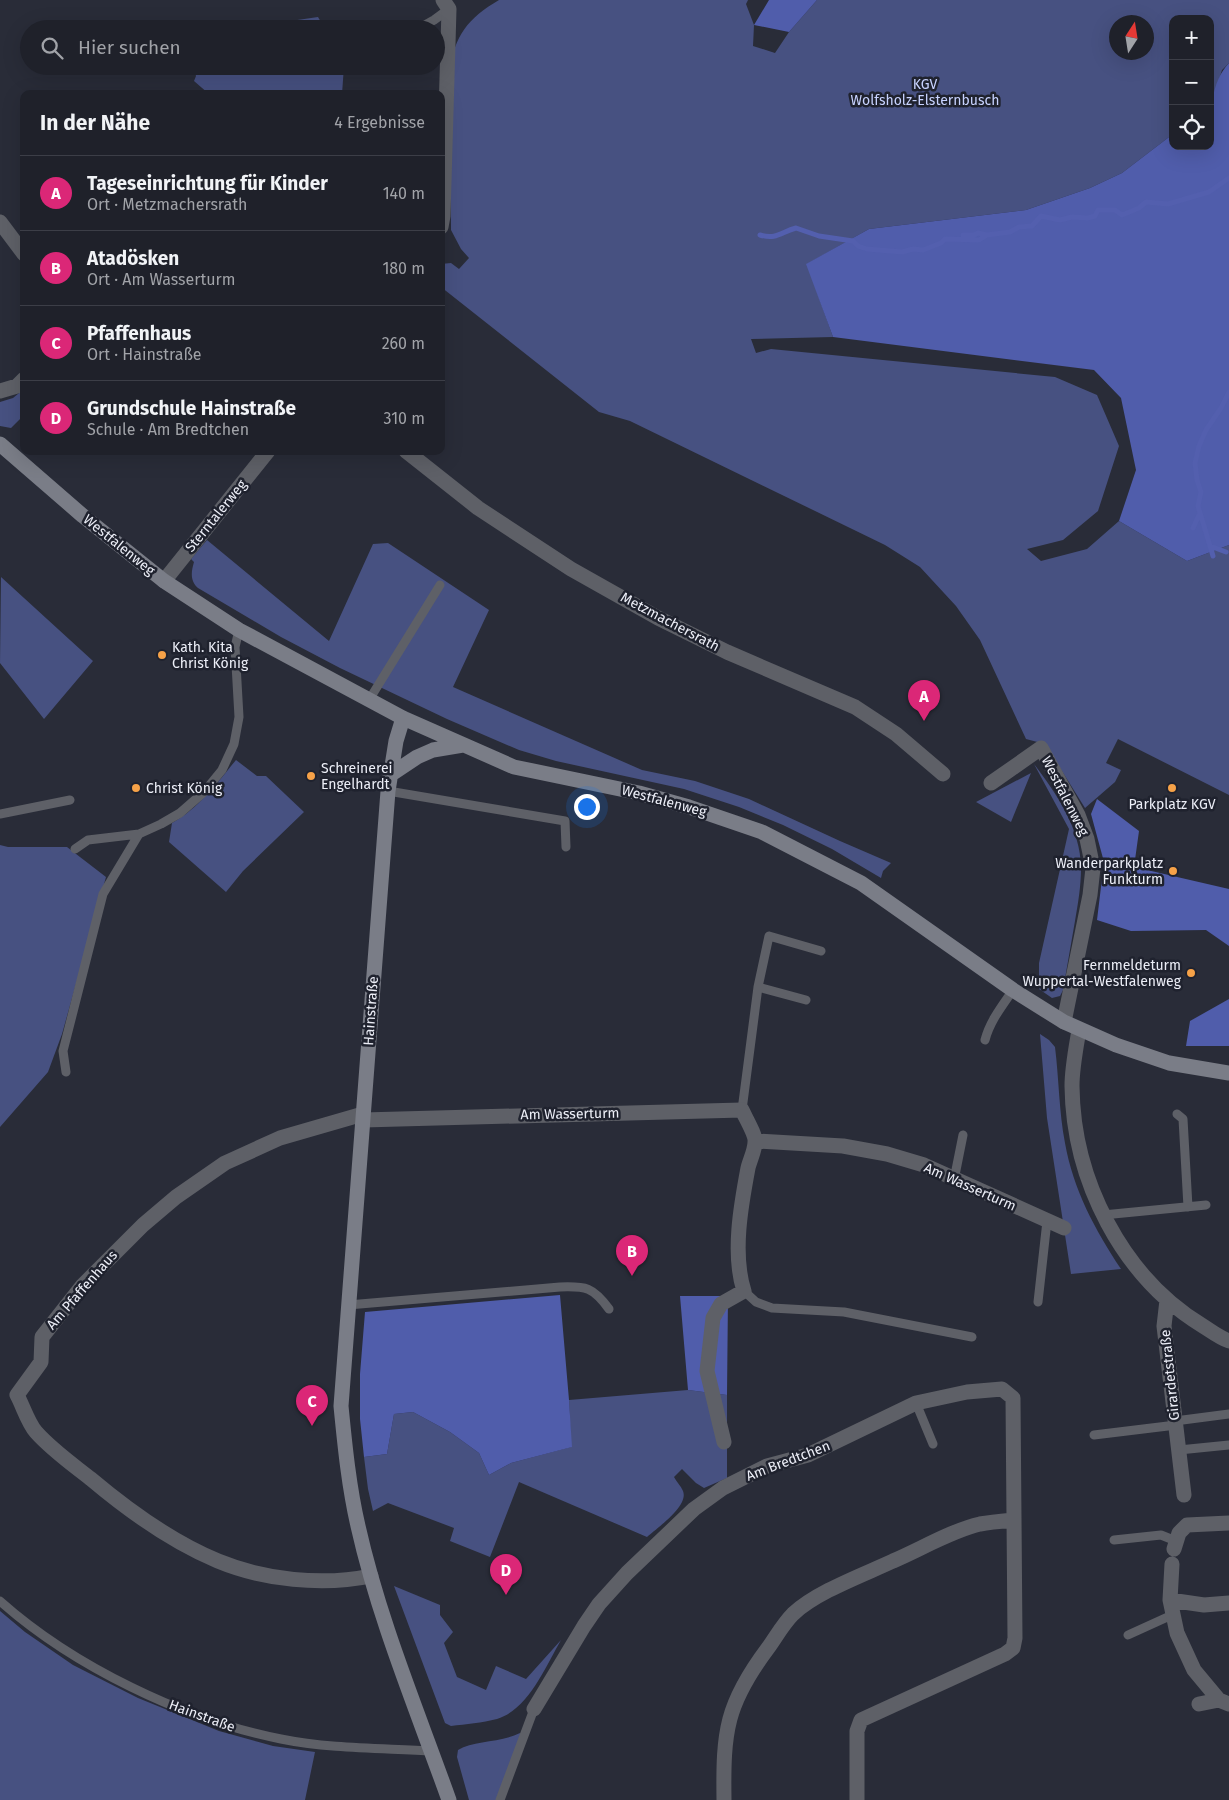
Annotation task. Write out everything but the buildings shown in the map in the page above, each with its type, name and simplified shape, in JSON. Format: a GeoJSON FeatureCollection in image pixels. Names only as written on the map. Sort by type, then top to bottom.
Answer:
{"type":"FeatureCollection","features":[{"type":"Feature","properties":{"kind":"street"},"geometry":{"type":"LineString","coordinates":[[445,75],[446,4]]}},
{"type":"Feature","properties":{"kind":"street"},"geometry":{"type":"LineString","coordinates":[[445,75],[445,90]]}},
{"type":"Feature","properties":{"kind":"street"},"geometry":{"type":"LineString","coordinates":[[0,222],[20,249]]}},
{"type":"Feature","properties":{"kind":"street"},"geometry":{"type":"LineString","coordinates":[[0,391],[17,386],[20,383]]}},
{"type":"Feature","properties":{"kind":"street","name":"Westfalenweg"},"geometry":{"type":"LineString","coordinates":[[3,449],[164,581],[240,630],[403,718],[514,767],[639,793],[689,807],[762,832],[861,883],[1013,990],[1079,1030],[1169,1064],[1229,1073]]}},
{"type":"Feature","properties":{"kind":"street","name":"Sterntalerweg"},"geometry":{"type":"LineString","coordinates":[[164,581],[265,455]]}},
{"type":"Feature","properties":{"kind":"street","name":"Metzmachersrath"},"geometry":{"type":"LineString","coordinates":[[411,455],[478,508],[572,569],[658,618],[719,648],[855,707],[896,734],[943,774]]}},
{"type":"Feature","properties":{"kind":"street","name":"Hainstraße"},"geometry":{"type":"LineString","coordinates":[[403,718],[396,741],[388,791],[341,1406],[347,1468],[358,1526],[371,1576],[398,1660],[449,1800]]}},
{"type":"Feature","properties":{"kind":"street"},"geometry":{"type":"LineString","coordinates":[[390,775],[417,757],[433,750],[464,745]]}},
{"type":"Feature","properties":{"kind":"street","name":"Westfalenweg"},"geometry":{"type":"LineString","coordinates":[[991,783],[1041,748],[1078,815],[1087,838],[1093,868],[1090,895],[1064,1022]]}},
{"type":"Feature","properties":{"kind":"street","name":"Girardetstraße"},"geometry":{"type":"LineString","coordinates":[[1079,1030],[1072,1086],[1076,1128],[1085,1172],[1102,1215],[1137,1268],[1168,1300],[1185,1316],[1229,1341]]}},
{"type":"Feature","properties":{"kind":"street"},"geometry":{"type":"LineString","coordinates":[[724,1442],[707,1371],[712,1318],[721,1304],[744,1291],[740,1277],[739,1246],[748,1167],[756,1141],[742,1110]]}},
{"type":"Feature","properties":{"kind":"street","name":"Am Wasserturm"},"geometry":{"type":"LineString","coordinates":[[363,1117],[742,1110]]}},
{"type":"Feature","properties":{"kind":"street","name":"Am Pfaffenhaus"},"geometry":{"type":"LineString","coordinates":[[363,1117],[272,1141],[225,1163],[169,1203],[143,1224],[113,1253],[83,1285],[42,1337],[41,1362],[18,1395],[35,1431],[64,1457],[115,1499],[147,1522],[188,1546],[218,1561],[275,1576],[310,1580],[349,1580],[371,1576]]}},
{"type":"Feature","properties":{"kind":"street","name":"Am Wasserturm"},"geometry":{"type":"LineString","coordinates":[[756,1141],[843,1146],[887,1154],[924,1165],[1064,1228]]}},
{"type":"Feature","properties":{"kind":"street","name":"Girardetstraße"},"geometry":{"type":"LineString","coordinates":[[1168,1300],[1164,1326],[1184,1495]]}},
{"type":"Feature","properties":{"kind":"street","name":"Am Bredtchen"},"geometry":{"type":"LineString","coordinates":[[534,1708],[599,1604],[627,1573],[694,1509],[723,1488],[767,1466],[808,1455],[916,1403],[967,1392],[1002,1389],[1013,1398],[1015,1638],[1013,1648],[1005,1654],[861,1720],[857,1731],[857,1800]]}},
{"type":"Feature","properties":{"kind":"street"},"geometry":{"type":"LineString","coordinates":[[1224,1702],[1194,1670],[1177,1633],[1170,1600],[1174,1551],[1179,1533],[1187,1519],[1229,1523]]}},
{"type":"Feature","properties":{"kind":"street"},"geometry":{"type":"LineString","coordinates":[[724,1800],[723,1756],[731,1710],[754,1667],[792,1614],[812,1600],[839,1586],[954,1534],[979,1524],[1014,1520]]}},
{"type":"Feature","properties":{"kind":"street"},"geometry":{"type":"LineString","coordinates":[[1170,1600],[1204,1605],[1229,1603]]}},
{"type":"Feature","properties":{"kind":"street"},"geometry":{"type":"LineString","coordinates":[[1200,1704],[1224,1702]]}},
{"type":"Feature","properties":{"kind":"lane"},"geometry":{"type":"LineString","coordinates":[[434,20],[446,4]]}},
{"type":"Feature","properties":{"kind":"lane"},"geometry":{"type":"LineString","coordinates":[[369,700],[440,585]]}},
{"type":"Feature","properties":{"kind":"lane"},"geometry":{"type":"LineString","coordinates":[[75,850],[88,840],[139,834],[180,813],[204,792],[222,770],[234,744],[239,718],[236,647],[240,630]]}},
{"type":"Feature","properties":{"kind":"lane"},"geometry":{"type":"LineString","coordinates":[[388,791],[566,822],[566,847]]}},
{"type":"Feature","properties":{"kind":"lane"},"geometry":{"type":"LineString","coordinates":[[0,814],[70,800]]}},
{"type":"Feature","properties":{"kind":"lane"},"geometry":{"type":"LineString","coordinates":[[66,1072],[63,1051],[103,894],[139,834]]}},
{"type":"Feature","properties":{"kind":"lane"},"geometry":{"type":"LineString","coordinates":[[742,1110],[758,988],[769,936],[821,951]]}},
{"type":"Feature","properties":{"kind":"lane"},"geometry":{"type":"LineString","coordinates":[[758,988],[806,1000]]}},
{"type":"Feature","properties":{"kind":"lane"},"geometry":{"type":"LineString","coordinates":[[986,1040],[994,1017],[1013,990]]}},
{"type":"Feature","properties":{"kind":"lane"},"geometry":{"type":"LineString","coordinates":[[1177,1114],[1183,1119],[1188,1207]]}},
{"type":"Feature","properties":{"kind":"lane"},"geometry":{"type":"LineString","coordinates":[[954,1180],[963,1135]]}},
{"type":"Feature","properties":{"kind":"lane"},"geometry":{"type":"LineString","coordinates":[[1102,1215],[1206,1205]]}},
{"type":"Feature","properties":{"kind":"lane"},"geometry":{"type":"LineString","coordinates":[[1038,1302],[1047,1221]]}},
{"type":"Feature","properties":{"kind":"lane"},"geometry":{"type":"LineString","coordinates":[[348,1305],[581,1286],[598,1294],[609,1309]]}},
{"type":"Feature","properties":{"kind":"lane"},"geometry":{"type":"LineString","coordinates":[[744,1291],[756,1302],[772,1308],[851,1313],[972,1337]]}},
{"type":"Feature","properties":{"kind":"lane"},"geometry":{"type":"LineString","coordinates":[[916,1403],[933,1444]]}},
{"type":"Feature","properties":{"kind":"lane"},"geometry":{"type":"LineString","coordinates":[[1094,1435],[1229,1414]]}},
{"type":"Feature","properties":{"kind":"lane"},"geometry":{"type":"LineString","coordinates":[[1179,1450],[1229,1445]]}},
{"type":"Feature","properties":{"kind":"lane"},"geometry":{"type":"LineString","coordinates":[[1114,1540],[1161,1535],[1174,1551]]}},
{"type":"Feature","properties":{"kind":"lane","name":"Hainstraße"},"geometry":{"type":"LineString","coordinates":[[0,1601],[28,1624],[110,1676],[168,1704],[236,1729],[314,1744],[432,1751]]}},
{"type":"Feature","properties":{"kind":"lane"},"geometry":{"type":"LineString","coordinates":[[1128,1635],[1172,1615]]}},
{"type":"Feature","properties":{"kind":"lane"},"geometry":{"type":"LineString","coordinates":[[500,1800],[534,1708]]}},
{"type":"Feature","properties":{"kind":"green space","name":"KGV Wolfsholz-Elsternbusch"},"geometry":{"type":"Polygon","coordinates":[[[499,0],[748,0],[746,4],[754,25],[753,46],[775,53],[789,32],[817,0],[1229,0],[1229,63],[1222,70],[1214,95],[1214,15],[1169,15],[1169,137],[1122,173],[1090,188],[1026,210],[869,229],[807,264],[833,337],[751,339],[756,353],[771,349],[1055,377],[1097,395],[1119,446],[1098,511],[1063,540],[1027,549],[1041,561],[1087,549],[1119,521],[1187,561],[1229,545],[1229,795],[1118,739],[1106,763],[1121,770],[1115,782],[1085,808],[1045,744],[1026,739],[980,640],[956,606],[920,567],[885,545],[630,421],[599,412],[445,290],[445,264],[451,263],[459,269],[469,258],[461,249],[451,230],[450,71],[459,38],[471,21],[499,0]]]}},
{"type":"Feature","properties":{"kind":"green space"},"geometry":{"type":"Polygon","coordinates":[[[318,17],[320,20],[297,20],[318,17]]]}},
{"type":"Feature","properties":{"kind":"green space"},"geometry":{"type":"Polygon","coordinates":[[[343,75],[342,90],[204,90],[194,81],[196,76],[343,75]]]}},
{"type":"Feature","properties":{"kind":"green space"},"geometry":{"type":"Polygon","coordinates":[[[20,392],[20,419],[11,428],[0,426],[0,402],[13,398],[20,392]]]}},
{"type":"Feature","properties":{"kind":"green space"},"geometry":{"type":"Polygon","coordinates":[[[207,540],[329,641],[373,544],[388,543],[489,610],[453,687],[642,770],[695,781],[749,799],[891,863],[883,871],[881,878],[832,849],[783,825],[739,807],[684,789],[556,761],[519,750],[447,719],[340,668],[281,637],[198,588],[192,579],[194,562],[191,559],[207,540]]]}},
{"type":"Feature","properties":{"kind":"green space"},"geometry":{"type":"Polygon","coordinates":[[[1,577],[93,661],[44,719],[0,663],[1,577]]]}},
{"type":"Feature","properties":{"kind":"green space"},"geometry":{"type":"Polygon","coordinates":[[[236,760],[257,776],[266,776],[304,812],[243,871],[226,892],[169,842],[172,823],[199,803],[236,760]]]}},
{"type":"Feature","properties":{"kind":"green space"},"geometry":{"type":"Polygon","coordinates":[[[1034,764],[1066,812],[1077,839],[1080,854],[1081,868],[1078,902],[1063,990],[1060,996],[1052,998],[1039,989],[1039,963],[1069,829],[1034,764]]]}},
{"type":"Feature","properties":{"kind":"green space"},"geometry":{"type":"Polygon","coordinates":[[[1031,773],[1011,822],[976,802],[1031,773]]]}},
{"type":"Feature","properties":{"kind":"green space"},"geometry":{"type":"Polygon","coordinates":[[[0,845],[8,847],[67,847],[106,877],[62,1034],[48,1072],[0,1127],[0,845]]]}},
{"type":"Feature","properties":{"kind":"green space"},"geometry":{"type":"Polygon","coordinates":[[[1040,1034],[1055,1047],[1063,1131],[1073,1177],[1086,1209],[1121,1269],[1071,1274],[1047,1118],[1040,1034]]]}},
{"type":"Feature","properties":{"kind":"green space"},"geometry":{"type":"Polygon","coordinates":[[[688,1390],[727,1395],[727,1478],[704,1488],[682,1469],[674,1477],[683,1491],[684,1497],[681,1503],[671,1516],[647,1537],[519,1482],[490,1557],[450,1541],[454,1528],[388,1503],[373,1511],[364,1457],[387,1454],[394,1414],[413,1412],[450,1432],[479,1453],[489,1475],[511,1463],[571,1447],[569,1400],[688,1390]]]}},
{"type":"Feature","properties":{"kind":"green space"},"geometry":{"type":"Polygon","coordinates":[[[394,1586],[440,1605],[440,1615],[453,1632],[444,1643],[457,1677],[486,1690],[496,1666],[526,1679],[561,1640],[535,1686],[518,1707],[497,1719],[451,1726],[445,1723],[394,1586]]]}},
{"type":"Feature","properties":{"kind":"green space"},"geometry":{"type":"Polygon","coordinates":[[[0,1611],[25,1632],[73,1665],[138,1698],[219,1731],[273,1746],[315,1752],[305,1800],[0,1800],[0,1611]]]}},
{"type":"Feature","properties":{"kind":"green space"},"geometry":{"type":"Polygon","coordinates":[[[520,1733],[521,1737],[496,1800],[469,1800],[457,1757],[458,1750],[520,1733]]]}},
{"type":"Feature","properties":{"kind":"shaded area"},"geometry":{"type":"Polygon","coordinates":[[[769,0],[817,0],[789,32],[754,25],[769,0]]]}},
{"type":"Feature","properties":{"kind":"shaded area"},"geometry":{"type":"Polygon","coordinates":[[[1229,63],[1229,545],[1187,561],[1119,521],[1136,470],[1121,398],[1094,370],[833,337],[806,264],[869,229],[1026,210],[1090,188],[1122,173],[1169,137],[1169,150],[1214,150],[1214,91],[1222,71],[1229,63]]]}},
{"type":"Feature","properties":{"kind":"shaded area"},"geometry":{"type":"Polygon","coordinates":[[[1097,799],[1139,831],[1134,867],[1229,889],[1229,946],[1206,930],[1131,931],[1097,920],[1104,862],[1091,814],[1097,799]]]}},
{"type":"Feature","properties":{"kind":"shaded area"},"geometry":{"type":"Polygon","coordinates":[[[1229,999],[1229,1046],[1186,1046],[1190,1021],[1229,999]]]}},
{"type":"Feature","properties":{"kind":"shaded area"},"geometry":{"type":"Polygon","coordinates":[[[560,1295],[572,1447],[511,1463],[489,1475],[479,1453],[450,1432],[413,1412],[394,1414],[387,1454],[364,1457],[360,1419],[360,1374],[365,1312],[560,1295]]]}},
{"type":"Feature","properties":{"kind":"shaded area"},"geometry":{"type":"Polygon","coordinates":[[[680,1296],[728,1296],[727,1395],[688,1390],[680,1296]]]}},
{"type":"Feature","properties":{"kind":"waterway"},"geometry":{"type":"LineString","coordinates":[[760,235],[771,237],[796,228],[819,236],[853,241],[858,246],[867,249],[902,252],[913,249],[923,250],[941,243],[945,239],[979,240],[987,235],[1010,232],[1019,227],[1032,226],[1041,216],[1060,220],[1072,217],[1088,218],[1095,216],[1098,210],[1115,210],[1122,215],[1139,208],[1146,202],[1168,204],[1209,192],[1229,178]]}},
{"type":"Feature","properties":{"kind":"waterway"},"geometry":{"type":"LineString","coordinates":[[963,235],[978,233],[987,235]]}},
{"type":"Feature","properties":{"kind":"waterway"},"geometry":{"type":"LineString","coordinates":[[1213,556],[1198,506],[1201,492],[1195,463],[1199,446],[1206,430],[1229,392]]}},
{"type":"Feature","properties":{"kind":"waterway"},"geometry":{"type":"LineString","coordinates":[[1193,528],[1199,515]]}},
{"type":"Feature","properties":{"kind":"waterway"},"geometry":{"type":"LineString","coordinates":[[1210,546],[1226,552]]}},
{"type":"Feature","properties":{"kind":"place","name":"Kath. Kita Christ König"},"geometry":{"type":"Point","coordinates":[162,655]}},
{"type":"Feature","properties":{"kind":"place","name":"Tageseinrichtung für Kinder"},"geometry":{"type":"Point","coordinates":[924,721]}},
{"type":"Feature","properties":{"kind":"place","name":"Schreinerei Engelhardt"},"geometry":{"type":"Point","coordinates":[311,776]}},
{"type":"Feature","properties":{"kind":"place","name":"Christ König"},"geometry":{"type":"Point","coordinates":[136,788]}},
{"type":"Feature","properties":{"kind":"place","name":"Parkplatz KGV"},"geometry":{"type":"Point","coordinates":[1172,788]}},
{"type":"Feature","properties":{"kind":"place","name":"Wanderparkplatz Funkturm"},"geometry":{"type":"Point","coordinates":[1173,871]}},
{"type":"Feature","properties":{"kind":"place","name":"Fernmeldeturm Wuppertal-Westfalenweg"},"geometry":{"type":"Point","coordinates":[1191,973]}},
{"type":"Feature","properties":{"kind":"place","name":"Atadösken"},"geometry":{"type":"Point","coordinates":[632,1276]}},
{"type":"Feature","properties":{"kind":"place","name":"Pfaffenhaus"},"geometry":{"type":"Point","coordinates":[312,1426]}},
{"type":"Feature","properties":{"kind":"place","name":"Grundschule Hainstraße"},"geometry":{"type":"Point","coordinates":[506,1595]}}]}
